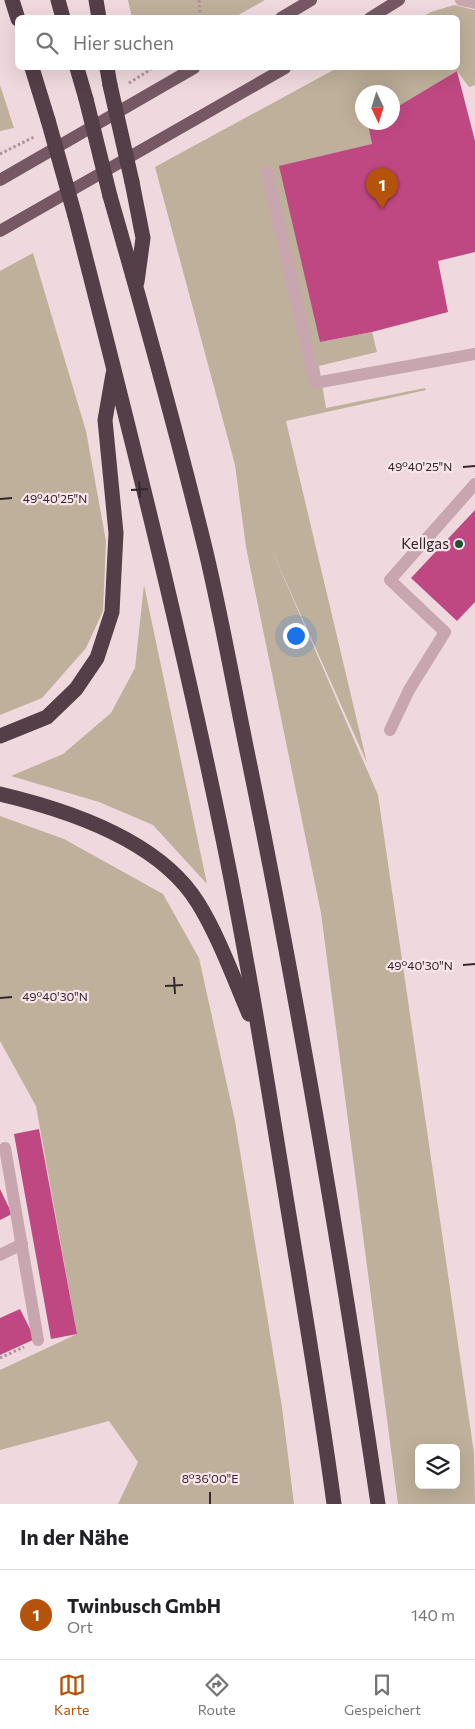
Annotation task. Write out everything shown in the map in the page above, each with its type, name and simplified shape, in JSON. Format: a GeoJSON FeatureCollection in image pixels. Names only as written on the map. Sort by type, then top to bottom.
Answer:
{"type":"FeatureCollection","features":[{"type":"Feature","properties":{"kind":"highway"},"geometry":{"type":"LineString","coordinates":[[12,0],[17,15]]}},
{"type":"Feature","properties":{"kind":"highway"},"geometry":{"type":"LineString","coordinates":[[58,0],[62,15]]}},
{"type":"Feature","properties":{"kind":"highway"},"geometry":{"type":"LineString","coordinates":[[96,0],[98,15]]}},
{"type":"Feature","properties":{"kind":"highway"},"geometry":{"type":"LineString","coordinates":[[33,70],[75,216],[114,368],[187,671],[224,843],[260,1036],[324,1431],[334,1504]]}},
{"type":"Feature","properties":{"kind":"highway"},"geometry":{"type":"LineString","coordinates":[[78,70],[110,196],[137,288],[206,554],[262,824],[313,1097],[378,1504]]}},
{"type":"Feature","properties":{"kind":"highway"},"geometry":{"type":"LineString","coordinates":[[107,70],[143,238],[137,288]]}},
{"type":"Feature","properties":{"kind":"highway"},"geometry":{"type":"LineString","coordinates":[[0,736],[47,718],[76,689],[97,658],[112,612],[116,532],[105,420],[114,368]]}},
{"type":"Feature","properties":{"kind":"highway"},"geometry":{"type":"LineString","coordinates":[[0,794],[87,821],[143,851],[173,871],[198,903],[260,1036]]}},
{"type":"Feature","properties":{"kind":"main road"},"geometry":{"type":"LineString","coordinates":[[286,15],[311,0]]}},
{"type":"Feature","properties":{"kind":"main road"},"geometry":{"type":"LineString","coordinates":[[375,15],[400,0]]}},
{"type":"Feature","properties":{"kind":"main road"},"geometry":{"type":"LineString","coordinates":[[0,180],[191,70]]}},
{"type":"Feature","properties":{"kind":"main road"},"geometry":{"type":"LineString","coordinates":[[0,231],[282,70]]}},
{"type":"Feature","properties":{"kind":"street"},"geometry":{"type":"LineString","coordinates":[[461,0],[475,3]]}},
{"type":"Feature","properties":{"kind":"street"},"geometry":{"type":"LineString","coordinates":[[267,172],[315,383],[475,354]]}},
{"type":"Feature","properties":{"kind":"street"},"geometry":{"type":"LineString","coordinates":[[390,730],[409,690],[446,632],[390,580],[475,484]]}},
{"type":"Feature","properties":{"kind":"street"},"geometry":{"type":"LineString","coordinates":[[5,1148],[38,1340]]}},
{"type":"Feature","properties":{"kind":"street"},"geometry":{"type":"LineString","coordinates":[[0,1254],[22,1244]]}},
{"type":"Feature","properties":{"kind":"path"},"geometry":{"type":"LineString","coordinates":[[199,0],[200,15]]}},
{"type":"Feature","properties":{"kind":"path"},"geometry":{"type":"LineString","coordinates":[[0,1358],[38,1340]]}},
{"type":"Feature","properties":{"kind":"shaded area"},"geometry":{"type":"Polygon","coordinates":[[[128,0],[265,0],[239,15],[131,15],[128,0]]]}},
{"type":"Feature","properties":{"kind":"shaded area"},"geometry":{"type":"Polygon","coordinates":[[[454,5],[475,10],[475,85],[469,87],[457,71],[400,106],[400,85],[355,85],[355,130],[369,130],[372,144],[320,342],[372,332],[377,352],[319,366],[326,408],[425,388],[426,390],[286,421],[367,763],[270,546],[378,795],[474,1453],[475,1504],[398,1504],[321,913],[246,547],[235,465],[155,167],[333,70],[460,70],[460,15],[426,15],[454,5]]]}},
{"type":"Feature","properties":{"kind":"shaded area"},"geometry":{"type":"Polygon","coordinates":[[[0,85],[14,128],[0,131],[0,85]]]}},
{"type":"Feature","properties":{"kind":"shaded area"},"geometry":{"type":"Polygon","coordinates":[[[33,253],[86,431],[106,541],[103,611],[86,648],[42,698],[0,715],[0,271],[33,253]]]}},
{"type":"Feature","properties":{"kind":"shaded area"},"geometry":{"type":"Polygon","coordinates":[[[144,585],[207,884],[153,825],[99,802],[11,776],[63,754],[111,713],[135,668],[144,585]]]}},
{"type":"Feature","properties":{"kind":"shaded area"},"geometry":{"type":"Polygon","coordinates":[[[0,816],[64,839],[163,894],[199,958],[235,1121],[282,1407],[294,1504],[118,1504],[138,1462],[109,1421],[0,1450],[0,1370],[77,1334],[36,1106],[0,1041],[0,816]]]}},
{"type":"Feature","properties":{"kind":"building"},"geometry":{"type":"Polygon","coordinates":[[[457,71],[475,141],[475,252],[438,261],[448,312],[372,332],[320,342],[279,166],[372,144],[369,130],[400,130],[400,105],[457,71]]]}},
{"type":"Feature","properties":{"kind":"building","name":"Kellgas"},"geometry":{"type":"Polygon","coordinates":[[[475,510],[475,602],[457,621],[411,578],[475,510]]]}},
{"type":"Feature","properties":{"kind":"building"},"geometry":{"type":"Polygon","coordinates":[[[39,1129],[77,1334],[51,1339],[14,1134],[39,1129]]]}},
{"type":"Feature","properties":{"kind":"building"},"geometry":{"type":"Polygon","coordinates":[[[0,1189],[12,1214],[0,1220],[0,1189]]]}},
{"type":"Feature","properties":{"kind":"building"},"geometry":{"type":"Polygon","coordinates":[[[20,1309],[35,1339],[0,1355],[0,1318],[20,1309]]]}},
{"type":"Feature","properties":{"kind":"place","name":"Twinbusch GmbH"},"geometry":{"type":"Point","coordinates":[382,209]}},
{"type":"Feature","properties":{"kind":"place","name":"Kellgas"},"geometry":{"type":"Point","coordinates":[459,544]}}]}
